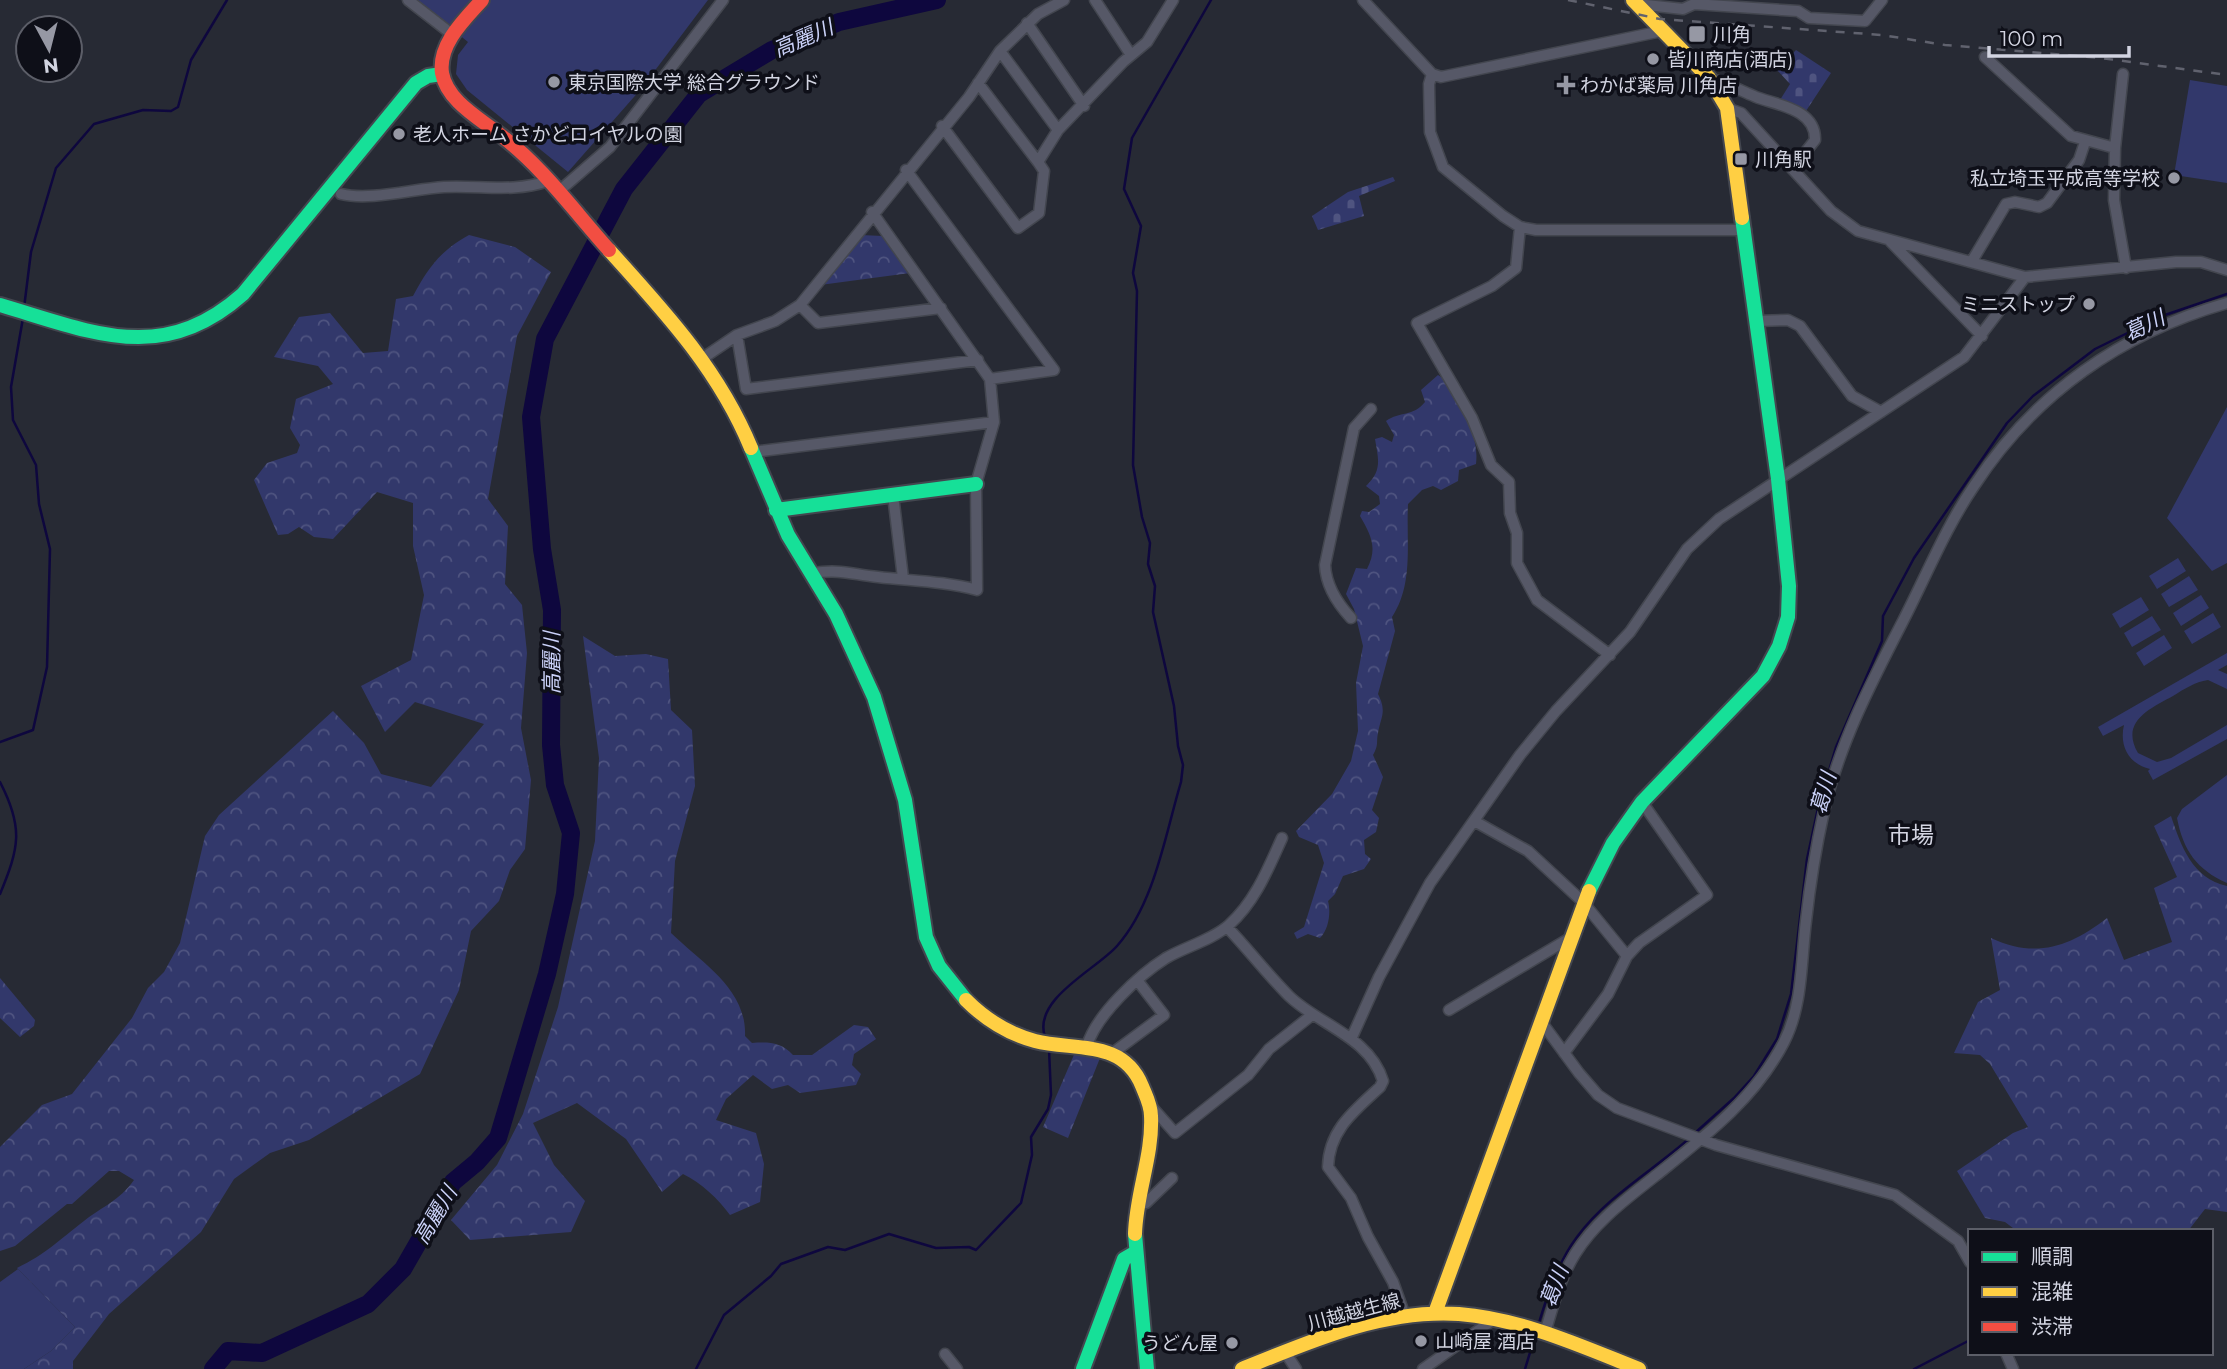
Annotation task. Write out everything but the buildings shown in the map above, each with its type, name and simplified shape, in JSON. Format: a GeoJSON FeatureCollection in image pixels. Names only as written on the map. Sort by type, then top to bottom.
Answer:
{"type":"FeatureCollection","features":[{"type":"Feature","properties":{"kind":"street"},"geometry":{"type":"LineString","coordinates":[[408,0],[453,35]]}},
{"type":"Feature","properties":{"kind":"street"},"geometry":{"type":"LineString","coordinates":[[482,0],[444,50],[442,74],[452,93],[516,147],[553,186],[692,345],[741,420],[776,510],[829,601],[885,728],[912,838],[919,916],[930,949],[946,977],[993,1023],[1019,1036],[1048,1044],[1087,1046],[1114,1052],[1130,1066],[1151,1106],[1175,1133],[1248,1074],[1269,1049],[1312,1015]]}},
{"type":"Feature","properties":{"kind":"street"},"geometry":{"type":"LineString","coordinates":[[341,194],[358,196],[446,187],[494,190],[553,186],[610,147],[723,0]]}},
{"type":"Feature","properties":{"kind":"street"},"geometry":{"type":"LineString","coordinates":[[703,359],[737,335],[775,321],[800,304],[978,83],[1000,51],[1027,23],[1064,0]]}},
{"type":"Feature","properties":{"kind":"street"},"geometry":{"type":"LineString","coordinates":[[1095,0],[1131,55]]}},
{"type":"Feature","properties":{"kind":"street"},"geometry":{"type":"LineString","coordinates":[[1038,162],[1058,130],[1147,42],[1173,0]]}},
{"type":"Feature","properties":{"kind":"street"},"geometry":{"type":"LineString","coordinates":[[1363,0],[1432,74],[1449,76],[1662,31]]}},
{"type":"Feature","properties":{"kind":"street"},"geometry":{"type":"LineString","coordinates":[[1635,2],[1683,9],[1694,4],[1798,11],[1809,18],[1865,21],[1882,0]]}},
{"type":"Feature","properties":{"kind":"street"},"geometry":{"type":"LineString","coordinates":[[1435,1313],[1583,902],[1613,843],[1642,802],[1667,772],[1763,676],[1779,646],[1788,617],[1789,595],[1778,479],[1746,230],[1727,108],[1709,78],[1635,2]]}},
{"type":"Feature","properties":{"kind":"street"},"geometry":{"type":"LineString","coordinates":[[1027,23],[1084,106]]}},
{"type":"Feature","properties":{"kind":"street"},"geometry":{"type":"LineString","coordinates":[[1000,51],[1058,130]]}},
{"type":"Feature","properties":{"kind":"street"},"geometry":{"type":"LineString","coordinates":[[1986,57],[2071,136],[2085,142],[2115,148]]}},
{"type":"Feature","properties":{"kind":"street"},"geometry":{"type":"LineString","coordinates":[[0,305],[129,338],[179,333],[213,318],[243,294],[416,83],[428,76],[442,74]]}},
{"type":"Feature","properties":{"kind":"street"},"geometry":{"type":"LineString","coordinates":[[1432,74],[1429,84],[1430,132],[1443,167],[1520,226],[1536,230],[1746,230]]}},
{"type":"Feature","properties":{"kind":"street"},"geometry":{"type":"LineString","coordinates":[[2123,74],[2115,148],[2114,200],[2126,268]]}},
{"type":"Feature","properties":{"kind":"street"},"geometry":{"type":"LineString","coordinates":[[1709,78],[1794,108],[1806,118],[1815,134],[1815,140],[1791,169]]}},
{"type":"Feature","properties":{"kind":"street"},"geometry":{"type":"LineString","coordinates":[[942,126],[1018,228],[1040,213],[1044,171],[978,83]]}},
{"type":"Feature","properties":{"kind":"street"},"geometry":{"type":"LineString","coordinates":[[1727,108],[1741,113],[1831,211],[1858,231],[2025,276],[2201,262],[2227,270]]}},
{"type":"Feature","properties":{"kind":"street"},"geometry":{"type":"LineString","coordinates":[[1972,261],[2006,204],[2015,202],[2039,207],[2047,203],[2079,160],[2085,142]]}},
{"type":"Feature","properties":{"kind":"street"},"geometry":{"type":"LineString","coordinates":[[906,170],[1054,370],[990,379]]}},
{"type":"Feature","properties":{"kind":"street"},"geometry":{"type":"LineString","coordinates":[[812,573],[840,569],[877,577],[945,581],[977,590],[976,484],[995,422],[990,379],[872,212]]}},
{"type":"Feature","properties":{"kind":"street"},"geometry":{"type":"LineString","coordinates":[[1520,226],[1516,268],[1492,286],[1418,323],[1472,418],[1491,465],[1509,482],[1510,513],[1517,533],[1517,564],[1537,600],[1610,655]]}},
{"type":"Feature","properties":{"kind":"street"},"geometry":{"type":"LineString","coordinates":[[1890,240],[1982,336]]}},
{"type":"Feature","properties":{"kind":"street"},"geometry":{"type":"LineString","coordinates":[[1352,1037],[1379,977],[1430,883],[1476,822],[1520,755],[1556,711],[1630,632],[1670,570],[1701,533],[1964,357],[2025,276]]}},
{"type":"Feature","properties":{"kind":"street"},"geometry":{"type":"LineString","coordinates":[[1540,1332],[1574,1255],[1593,1230],[1620,1204],[1701,1140],[1767,1072],[1786,1038],[1799,992],[1812,876],[1826,805],[1872,681],[1972,488],[1994,456],[2042,403],[2104,355],[2135,338],[2227,303]]}},
{"type":"Feature","properties":{"kind":"street"},"geometry":{"type":"LineString","coordinates":[[800,304],[818,323],[941,308]]}},
{"type":"Feature","properties":{"kind":"street"},"geometry":{"type":"LineString","coordinates":[[1757,321],[1788,320],[1800,326],[1852,396],[1881,412]]}},
{"type":"Feature","properties":{"kind":"street"},"geometry":{"type":"LineString","coordinates":[[737,335],[746,389],[978,360]]}},
{"type":"Feature","properties":{"kind":"street"},"geometry":{"type":"LineString","coordinates":[[1352,618],[1334,596],[1325,578],[1325,565],[1354,428],[1371,409]]}},
{"type":"Feature","properties":{"kind":"street"},"geometry":{"type":"LineString","coordinates":[[753,452],[995,422]]}},
{"type":"Feature","properties":{"kind":"street"},"geometry":{"type":"LineString","coordinates":[[776,510],[976,484]]}},
{"type":"Feature","properties":{"kind":"street"},"geometry":{"type":"LineString","coordinates":[[893,495],[903,578]]}},
{"type":"Feature","properties":{"kind":"street"},"geometry":{"type":"LineString","coordinates":[[1564,1054],[1608,994],[1627,956],[1639,943],[1707,895],[1642,802]]}},
{"type":"Feature","properties":{"kind":"street"},"geometry":{"type":"LineString","coordinates":[[1476,822],[1528,851],[1583,902],[1627,956]]}},
{"type":"Feature","properties":{"kind":"street"},"geometry":{"type":"LineString","coordinates":[[1087,1046],[1094,1028],[1137,980],[1166,958],[1227,927],[1263,881],[1282,838]]}},
{"type":"Feature","properties":{"kind":"street"},"geometry":{"type":"LineString","coordinates":[[1227,927],[1288,995],[1312,1015],[1352,1037],[1380,1071],[1383,1081],[1380,1087],[1343,1121],[1330,1148],[1328,1167],[1351,1198],[1393,1282],[1405,1316]]}},
{"type":"Feature","properties":{"kind":"street"},"geometry":{"type":"LineString","coordinates":[[1449,1010],[1570,938]]}},
{"type":"Feature","properties":{"kind":"street"},"geometry":{"type":"LineString","coordinates":[[1114,1052],[1164,1015],[1137,980]]}},
{"type":"Feature","properties":{"kind":"street"},"geometry":{"type":"LineString","coordinates":[[1540,1020],[1598,1095],[1617,1108],[1701,1140],[1895,1195],[1958,1241],[1968,1258]]}},
{"type":"Feature","properties":{"kind":"street"},"geometry":{"type":"LineString","coordinates":[[1147,1369],[1144,1301],[1136,1252],[1151,1106]]}},
{"type":"Feature","properties":{"kind":"street"},"geometry":{"type":"LineString","coordinates":[[1139,1204],[1146,1203],[1172,1178]]}},
{"type":"Feature","properties":{"kind":"street"},"geometry":{"type":"LineString","coordinates":[[1083,1369],[1124,1259],[1136,1252]]}},
{"type":"Feature","properties":{"kind":"street","name":"川越越生線"},"geometry":{"type":"LineString","coordinates":[[1242,1369],[1360,1326],[1405,1316],[1435,1313],[1493,1320],[1540,1332],[1639,1369]]}},
{"type":"Feature","properties":{"kind":"street"},"geometry":{"type":"LineString","coordinates":[[1423,1369],[1493,1320]]}},
{"type":"Feature","properties":{"kind":"street"},"geometry":{"type":"LineString","coordinates":[[1285,1352],[1296,1369]]}},
{"type":"Feature","properties":{"kind":"street"},"geometry":{"type":"LineString","coordinates":[[945,1354],[957,1369]]}},
{"type":"Feature","properties":{"kind":"green space","name":"東京国際大学 総合グラウンド"},"geometry":{"type":"Polygon","coordinates":[[[416,0],[708,0],[641,89],[568,172],[467,90],[456,74],[458,55],[468,42],[416,0]]]}},
{"type":"Feature","properties":{"kind":"green space"},"geometry":{"type":"Polygon","coordinates":[[[1796,50],[1831,73],[1804,114],[1780,100],[1790,84],[1777,70],[1796,50]]]}},
{"type":"Feature","properties":{"kind":"green space"},"geometry":{"type":"Polygon","coordinates":[[[2190,80],[2227,86],[2227,183],[2174,175],[2190,80]]]}},
{"type":"Feature","properties":{"kind":"green space"},"geometry":{"type":"Polygon","coordinates":[[[1393,177],[1395,181],[1359,196],[1364,216],[1318,230],[1312,216],[1348,192],[1393,177]]]}},
{"type":"Feature","properties":{"kind":"green space"},"geometry":{"type":"Polygon","coordinates":[[[469,235],[515,247],[551,272],[517,336],[488,499],[508,526],[505,584],[522,605],[527,653],[521,728],[531,780],[525,849],[510,870],[499,901],[471,931],[459,990],[420,1074],[309,1140],[270,1153],[234,1179],[201,1232],[109,1314],[73,1361],[73,1369],[24,1369],[51,1351],[75,1327],[17,1268],[44,1252],[117,1198],[134,1180],[119,1171],[109,1171],[72,1204],[67,1204],[15,1246],[0,1251],[0,1147],[42,1105],[72,1094],[132,1018],[148,988],[164,972],[180,943],[205,836],[219,815],[333,711],[364,743],[381,774],[431,787],[484,724],[415,702],[385,732],[361,686],[411,660],[424,595],[413,546],[413,503],[377,492],[333,539],[314,537],[299,527],[288,534],[278,535],[254,480],[267,463],[297,453],[300,445],[290,428],[296,399],[333,384],[318,366],[274,357],[299,317],[330,313],[363,353],[388,351],[396,299],[413,296],[436,261],[450,247],[469,235]]]}},
{"type":"Feature","properties":{"kind":"green space"},"geometry":{"type":"Polygon","coordinates":[[[860,235],[883,236],[910,273],[820,285],[860,235]]]}},
{"type":"Feature","properties":{"kind":"green space"},"geometry":{"type":"Polygon","coordinates":[[[1438,375],[1444,379],[1471,429],[1476,464],[1459,470],[1458,481],[1441,490],[1433,486],[1422,490],[1408,504],[1404,590],[1392,617],[1395,631],[1378,694],[1383,714],[1373,755],[1383,777],[1372,810],[1379,818],[1376,832],[1364,840],[1365,854],[1371,859],[1364,869],[1343,876],[1335,894],[1328,901],[1329,920],[1320,938],[1308,934],[1297,939],[1294,933],[1304,927],[1324,863],[1318,845],[1299,837],[1296,831],[1332,794],[1351,761],[1358,731],[1356,683],[1363,646],[1354,609],[1346,594],[1356,568],[1367,569],[1372,555],[1370,536],[1360,516],[1362,511],[1369,512],[1380,504],[1379,496],[1366,486],[1377,469],[1375,439],[1382,437],[1392,442],[1394,435],[1386,421],[1420,407],[1425,402],[1421,390],[1438,375]]]}},
{"type":"Feature","properties":{"kind":"green space"},"geometry":{"type":"Polygon","coordinates":[[[2227,407],[2227,563],[2212,571],[2167,518],[2227,407]]]}},
{"type":"Feature","properties":{"kind":"green space"},"geometry":{"type":"Polygon","coordinates":[[[2178,558],[2186,571],[2157,589],[2149,576],[2178,558]]]}},
{"type":"Feature","properties":{"kind":"green space"},"geometry":{"type":"Polygon","coordinates":[[[2189,576],[2198,590],[2169,607],[2161,594],[2189,576]]]}},
{"type":"Feature","properties":{"kind":"green space"},"geometry":{"type":"Polygon","coordinates":[[[2201,595],[2209,608],[2181,626],[2173,613],[2201,595]]]}},
{"type":"Feature","properties":{"kind":"green space"},"geometry":{"type":"Polygon","coordinates":[[[2141,597],[2149,610],[2120,628],[2112,614],[2141,597]]]}},
{"type":"Feature","properties":{"kind":"green space"},"geometry":{"type":"Polygon","coordinates":[[[2213,613],[2221,627],[2192,644],[2184,631],[2213,613]]]}},
{"type":"Feature","properties":{"kind":"green space"},"geometry":{"type":"Polygon","coordinates":[[[2152,616],[2161,630],[2132,647],[2124,633],[2152,616]]]}},
{"type":"Feature","properties":{"kind":"green space"},"geometry":{"type":"Polygon","coordinates":[[[2164,635],[2172,648],[2144,666],[2136,653],[2164,635]]]}},
{"type":"Feature","properties":{"kind":"green space"},"geometry":{"type":"Polygon","coordinates":[[[583,636],[615,656],[646,654],[668,659],[671,710],[692,730],[695,786],[675,861],[671,933],[709,966],[731,991],[744,1019],[745,1036],[752,1043],[779,1045],[793,1055],[812,1055],[854,1025],[868,1027],[876,1039],[854,1054],[852,1065],[861,1074],[856,1085],[800,1093],[788,1085],[772,1089],[753,1075],[726,1099],[716,1120],[756,1133],[764,1164],[760,1202],[730,1215],[709,1192],[683,1174],[662,1192],[626,1139],[577,1103],[533,1123],[554,1165],[585,1201],[571,1232],[470,1240],[451,1220],[497,1165],[523,1114],[558,1007],[595,841],[599,758],[583,636]]]}},
{"type":"Feature","properties":{"kind":"green space"},"geometry":{"type":"Polygon","coordinates":[[[2227,653],[2227,665],[2218,670],[2227,674],[2227,689],[2208,680],[2194,684],[2147,712],[2135,725],[2132,733],[2138,753],[2157,762],[2171,758],[2227,725],[2227,739],[2153,780],[2148,771],[2150,769],[2136,763],[2127,753],[2123,740],[2124,725],[2103,736],[2098,727],[2227,653]]]}},
{"type":"Feature","properties":{"kind":"green space"},"geometry":{"type":"Polygon","coordinates":[[[2227,775],[2227,883],[2207,872],[2193,858],[2183,840],[2177,818],[2182,809],[2227,775]]]}},
{"type":"Feature","properties":{"kind":"green space"},"geometry":{"type":"Polygon","coordinates":[[[2171,816],[2184,849],[2197,868],[2215,882],[2227,886],[2227,1212],[2205,1209],[2190,1229],[2014,1229],[2005,1222],[1985,1218],[1957,1171],[2013,1133],[2028,1127],[1990,1064],[1980,1055],[1954,1053],[1978,1002],[2000,990],[1991,938],[2022,948],[2052,947],[2066,943],[2107,918],[2124,960],[2172,942],[2154,888],[2177,877],[2154,826],[2171,816]]]}},
{"type":"Feature","properties":{"kind":"green space"},"geometry":{"type":"Polygon","coordinates":[[[0,978],[35,1020],[34,1026],[20,1037],[0,1018],[0,978]]]}},
{"type":"Feature","properties":{"kind":"green space"},"geometry":{"type":"Polygon","coordinates":[[[1076,1050],[1102,1053],[1068,1138],[1043,1127],[1076,1050]]]}},
{"type":"Feature","properties":{"kind":"green space"},"geometry":{"type":"Polygon","coordinates":[[[18,1269],[75,1327],[51,1351],[24,1369],[0,1369],[0,1282],[18,1269]]]}},
{"type":"Feature","properties":{"kind":"waterway"},"geometry":{"type":"LineString","coordinates":[[24,308],[31,252],[56,168],[94,124],[143,110],[171,111],[178,107],[191,60],[227,0]]}},
{"type":"Feature","properties":{"kind":"waterway","name":"高麗川"},"geometry":{"type":"LineString","coordinates":[[213,1369],[228,1351],[262,1353],[368,1304],[403,1269],[453,1182],[477,1162],[498,1138],[547,974],[565,894],[571,833],[555,785],[551,745],[552,610],[542,549],[531,417],[545,339],[624,189],[699,94],[772,50],[839,22],[937,0]]}},
{"type":"Feature","properties":{"kind":"waterway"},"geometry":{"type":"LineString","coordinates":[[1045,1037],[1044,1023],[1048,1010],[1057,998],[1117,946],[1141,910],[1157,868],[1181,782],[1183,765],[1174,706],[1153,612],[1155,586],[1148,564],[1150,543],[1142,517],[1133,465],[1137,291],[1133,273],[1141,226],[1124,189],[1132,138],[1211,0]]}},
{"type":"Feature","properties":{"kind":"waterway","name":"葛川"},"geometry":{"type":"LineString","coordinates":[[1695,1133],[1754,1076],[1777,1039],[1791,994],[1807,859],[1818,808],[1836,747],[1882,641],[1883,616],[1914,558],[2007,423],[2033,396],[2095,349],[2162,316],[2227,294]]}},
{"type":"Feature","properties":{"kind":"waterway"},"geometry":{"type":"LineString","coordinates":[[0,742],[33,730],[47,667],[50,549],[39,504],[36,465],[13,420],[11,387],[23,318]]}},
{"type":"Feature","properties":{"kind":"waterway"},"geometry":{"type":"LineString","coordinates":[[0,782],[16,826],[15,850],[0,894]]}},
{"type":"Feature","properties":{"kind":"waterway"},"geometry":{"type":"LineString","coordinates":[[696,1369],[724,1315],[771,1276],[781,1264],[828,1247],[845,1250],[889,1234],[936,1248],[969,1247],[976,1250],[1021,1203],[1032,1155],[1031,1137],[1048,1109],[1051,1095],[1049,1049]]}},
{"type":"Feature","properties":{"kind":"waterway","name":"葛川"},"geometry":{"type":"LineString","coordinates":[[1538,1326],[1559,1268],[1577,1237],[1616,1196],[1691,1137]]}},
{"type":"Feature","properties":{"kind":"waterway","name":"葛川"},"geometry":{"type":"LineString","coordinates":[[1525,1369],[1535,1336]]}},
{"type":"Feature","properties":{"kind":"waterway"},"geometry":{"type":"LineString","coordinates":[[1914,1369],[1968,1341]]}},
{"type":"Feature","properties":{"kind":"railway"},"geometry":{"type":"LineString","coordinates":[[1568,0],[1660,19],[1882,35],[1945,45],[2101,58],[2227,75]]}},
{"type":"Feature","properties":{"kind":"traffic: fast"},"geometry":{"type":"LineString","coordinates":[[0,305],[65,325],[126,337],[155,336],[184,330],[213,316],[243,294],[416,83],[428,76],[442,74]]}},
{"type":"Feature","properties":{"kind":"traffic: fast"},"geometry":{"type":"LineString","coordinates":[[1589,891],[1613,843],[1642,802],[1763,676],[1779,646],[1788,617],[1789,586],[1778,479],[1742,218]]}},
{"type":"Feature","properties":{"kind":"traffic: fast"},"geometry":{"type":"LineString","coordinates":[[751,448],[788,535],[836,614],[874,697],[905,800],[926,937],[939,966],[966,1000]]}},
{"type":"Feature","properties":{"kind":"traffic: fast"},"geometry":{"type":"LineString","coordinates":[[776,510],[976,484]]}},
{"type":"Feature","properties":{"kind":"traffic: fast"},"geometry":{"type":"LineString","coordinates":[[1135,1234],[1147,1369]]}},
{"type":"Feature","properties":{"kind":"traffic: fast"},"geometry":{"type":"LineString","coordinates":[[1083,1369],[1124,1259],[1136,1252]]}},
{"type":"Feature","properties":{"kind":"traffic: slow"},"geometry":{"type":"LineString","coordinates":[[1633,0],[1709,78],[1727,108],[1742,218]]}},
{"type":"Feature","properties":{"kind":"traffic: slow"},"geometry":{"type":"LineString","coordinates":[[609,250],[670,319],[707,367],[751,448]]}},
{"type":"Feature","properties":{"kind":"traffic: slow"},"geometry":{"type":"LineString","coordinates":[[1435,1313],[1589,891]]}},
{"type":"Feature","properties":{"kind":"traffic: slow"},"geometry":{"type":"LineString","coordinates":[[966,1000],[989,1019],[1016,1034],[1035,1041],[1110,1054],[1134,1071],[1147,1097],[1151,1116],[1135,1234]]}},
{"type":"Feature","properties":{"kind":"traffic: slow"},"geometry":{"type":"LineString","coordinates":[[1242,1369],[1348,1329],[1431,1314],[1459,1314],[1506,1321],[1551,1335],[1639,1369]]}},
{"type":"Feature","properties":{"kind":"traffic: jam"},"geometry":{"type":"LineString","coordinates":[[482,0],[448,42],[442,62],[445,83],[465,108],[529,160],[609,250]]}},
{"type":"Feature","properties":{"kind":"place","name":"川角"},"geometry":{"type":"Point","coordinates":[1697,34]}},
{"type":"Feature","properties":{"kind":"place","name":"皆川商店(酒店)"},"geometry":{"type":"Point","coordinates":[1653,59]}},
{"type":"Feature","properties":{"kind":"place","name":"東京国際大学 総合グラウンド"},"geometry":{"type":"Point","coordinates":[554,82]}},
{"type":"Feature","properties":{"kind":"place","name":"わかば薬局 川角店"},"geometry":{"type":"Point","coordinates":[1566,85]}},
{"type":"Feature","properties":{"kind":"place","name":"老人ホーム さかどロイヤルの園"},"geometry":{"type":"Point","coordinates":[399,134]}},
{"type":"Feature","properties":{"kind":"place","name":"川角駅"},"geometry":{"type":"Point","coordinates":[1741,159]}},
{"type":"Feature","properties":{"kind":"place","name":"私立埼玉平成高等学校"},"geometry":{"type":"Point","coordinates":[2174,178]}},
{"type":"Feature","properties":{"kind":"place","name":"ミニストップ"},"geometry":{"type":"Point","coordinates":[2089,304]}},
{"type":"Feature","properties":{"kind":"place","name":"山崎屋 酒店"},"geometry":{"type":"Point","coordinates":[1421,1341]}},
{"type":"Feature","properties":{"kind":"place","name":"うどん屋"},"geometry":{"type":"Point","coordinates":[1232,1343]}},
{"type":"Feature","properties":{"kind":"district","name":"市場"},"geometry":{"type":"Point","coordinates":[1911,835]}}]}
